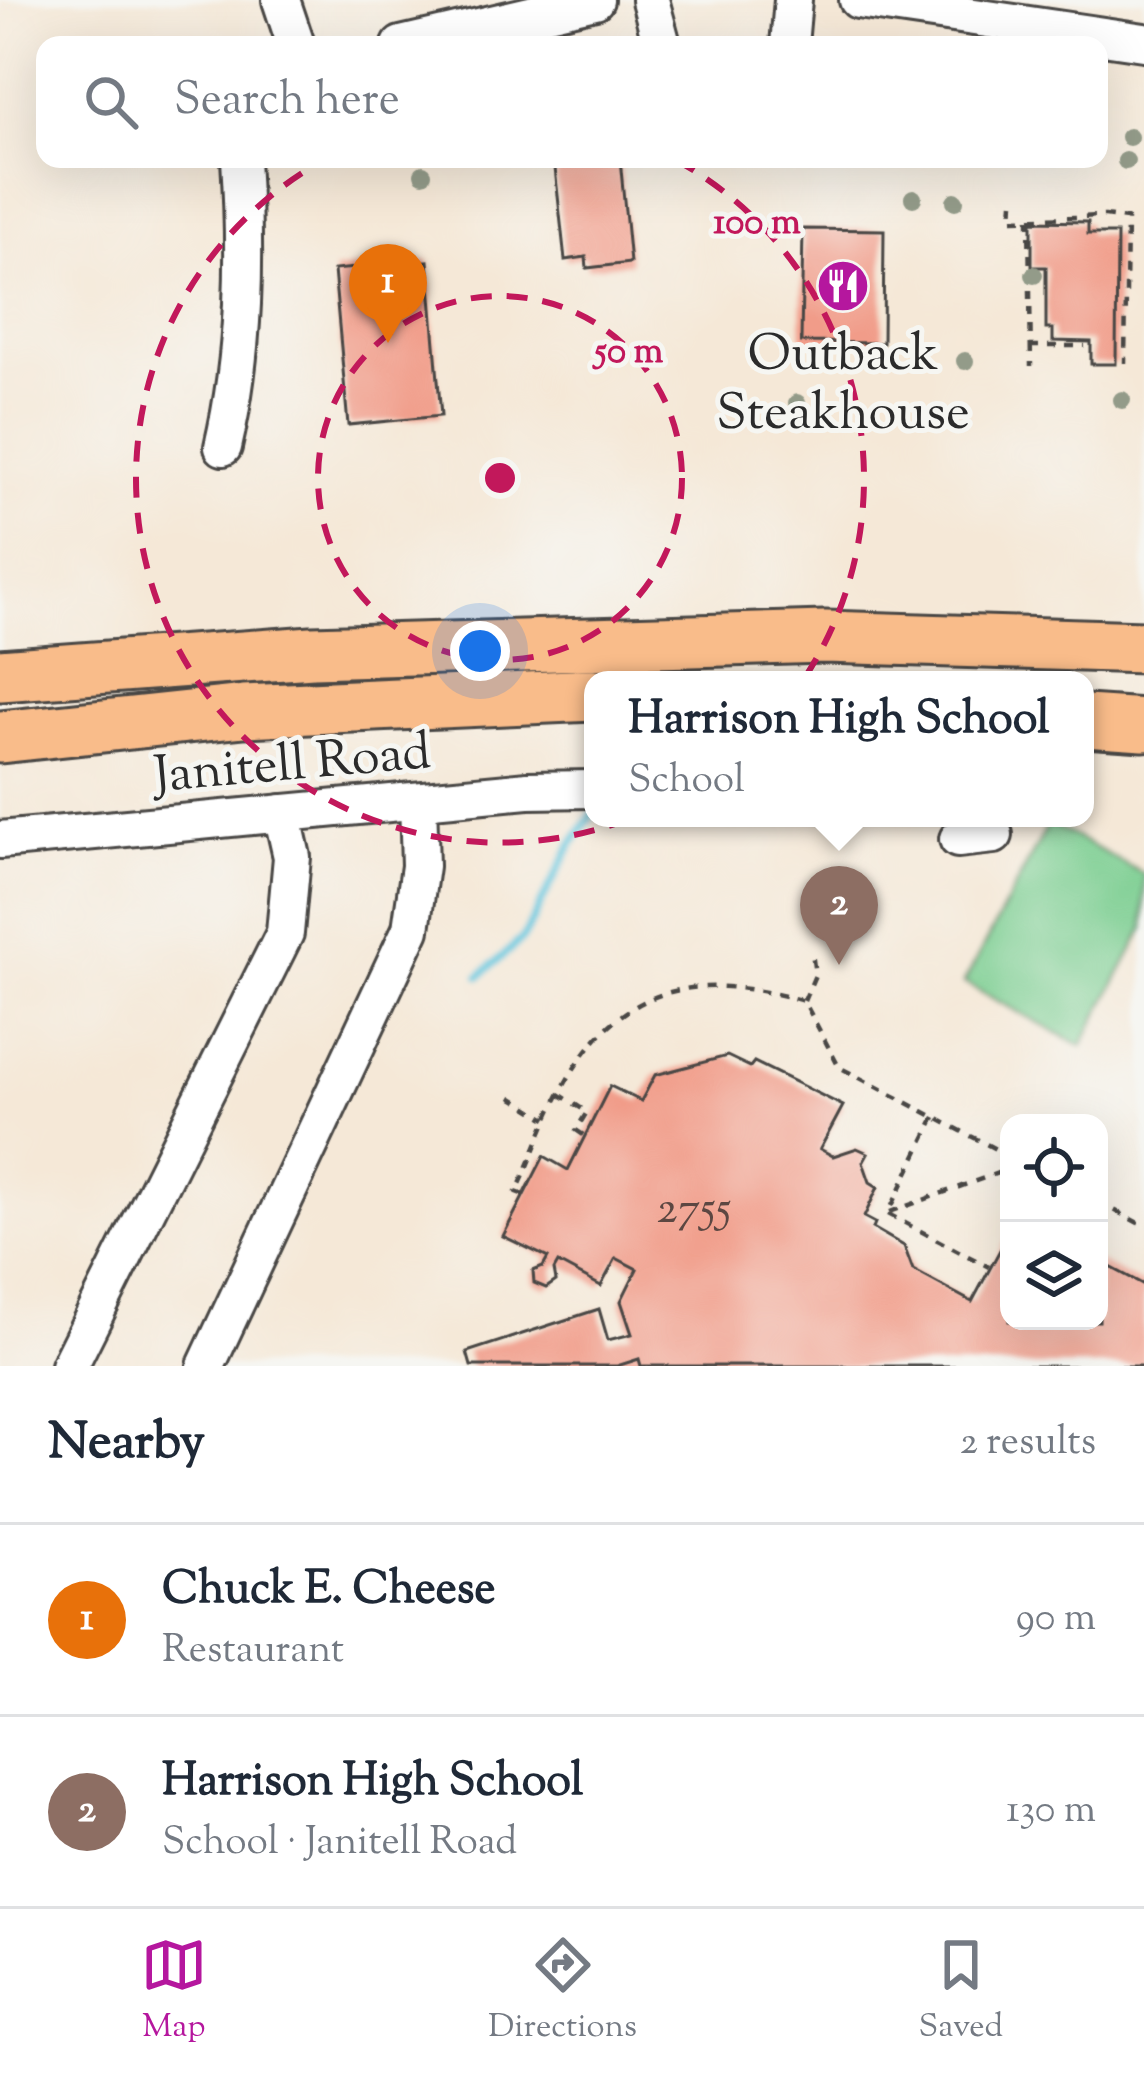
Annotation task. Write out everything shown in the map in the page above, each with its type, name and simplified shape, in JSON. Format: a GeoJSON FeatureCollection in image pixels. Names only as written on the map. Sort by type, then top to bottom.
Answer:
{"type":"FeatureCollection","features":[{"type":"Feature","properties":{"kind":"highway"},"geometry":{"type":"LineString","coordinates":[[738,640],[1144,610]]}},
{"type":"Feature","properties":{"kind":"highway"},"geometry":{"type":"LineString","coordinates":[[0,675],[312,652],[825,637],[1144,647]]}},
{"type":"Feature","properties":{"kind":"highway"},"geometry":{"type":"LineString","coordinates":[[0,737],[244,711],[584,695]]}},
{"type":"Feature","properties":{"kind":"highway"},"geometry":{"type":"LineString","coordinates":[[1094,700],[1144,703]]}},
{"type":"Feature","properties":{"kind":"highway"},"geometry":{"type":"LineString","coordinates":[[1094,722],[1144,724]]}},
{"type":"Feature","properties":{"kind":"street"},"geometry":{"type":"LineString","coordinates":[[281,0],[293,36]]}},
{"type":"Feature","properties":{"kind":"street"},"geometry":{"type":"LineString","coordinates":[[440,36],[595,0]]}},
{"type":"Feature","properties":{"kind":"street"},"geometry":{"type":"LineString","coordinates":[[650,0],[660,36]]}},
{"type":"Feature","properties":{"kind":"street"},"geometry":{"type":"LineString","coordinates":[[790,36],[793,0]]}},
{"type":"Feature","properties":{"kind":"street"},"geometry":{"type":"LineString","coordinates":[[858,0],[917,4],[1144,42]]}},
{"type":"Feature","properties":{"kind":"street"},"geometry":{"type":"LineString","coordinates":[[224,448],[233,404],[245,275],[240,168]]}},
{"type":"Feature","properties":{"kind":"street","name":"Janitell Road"},"geometry":{"type":"LineString","coordinates":[[0,840],[584,790]]}},
{"type":"Feature","properties":{"kind":"street"},"geometry":{"type":"LineString","coordinates":[[206,1366],[411,928],[420,866],[418,801]]}},
{"type":"Feature","properties":{"kind":"street"},"geometry":{"type":"LineString","coordinates":[[69,1366],[285,933],[292,857],[282,813]]}},
{"type":"Feature","properties":{"kind":"path"},"geometry":{"type":"LineString","coordinates":[[1013,202],[1012,219],[1126,219],[1125,363]]}},
{"type":"Feature","properties":{"kind":"path"},"geometry":{"type":"LineString","coordinates":[[1029,218],[1030,366]]}},
{"type":"Feature","properties":{"kind":"path"},"geometry":{"type":"LineString","coordinates":[[1030,346],[1085,346]]}},
{"type":"Feature","properties":{"kind":"path"},"geometry":{"type":"LineString","coordinates":[[804,1001],[814,975],[812,952]]}},
{"type":"Feature","properties":{"kind":"path"},"geometry":{"type":"LineString","coordinates":[[524,1195],[516,1192],[540,1147],[547,1119],[594,1039],[645,1000],[695,986],[752,987],[804,1001],[839,1067],[1000,1151]]}},
{"type":"Feature","properties":{"kind":"path"},"geometry":{"type":"LineString","coordinates":[[559,1094],[587,1112],[576,1130],[585,1136]]}},
{"type":"Feature","properties":{"kind":"path"},"geometry":{"type":"LineString","coordinates":[[511,1097],[547,1119]]}},
{"type":"Feature","properties":{"kind":"path"},"geometry":{"type":"LineString","coordinates":[[888,1214],[935,1117]]}},
{"type":"Feature","properties":{"kind":"path"},"geometry":{"type":"LineString","coordinates":[[888,1214],[1000,1172]]}},
{"type":"Feature","properties":{"kind":"path"},"geometry":{"type":"LineString","coordinates":[[1108,1207],[1144,1226]]}},
{"type":"Feature","properties":{"kind":"path"},"geometry":{"type":"LineString","coordinates":[[888,1214],[989,1267]]}},
{"type":"Feature","properties":{"kind":"green space"},"geometry":{"type":"Polygon","coordinates":[[[1047,827],[1056,827],[1144,874],[1144,929],[1082,1046],[964,983],[1047,827]]]}},
{"type":"Feature","properties":{"kind":"building"},"geometry":{"type":"Polygon","coordinates":[[[555,168],[621,168],[630,263],[587,268],[586,257],[565,260],[555,168]]]}},
{"type":"Feature","properties":{"kind":"building"},"geometry":{"type":"Polygon","coordinates":[[[1032,221],[1088,222],[1088,234],[1117,234],[1116,364],[1091,364],[1091,342],[1053,341],[1053,329],[1046,329],[1046,267],[1032,267],[1032,221]]]}},
{"type":"Feature","properties":{"kind":"building","name":"Outback Steakhouse"},"geometry":{"type":"Polygon","coordinates":[[[803,229],[884,230],[883,343],[801,342],[803,229]]]}},
{"type":"Feature","properties":{"kind":"building"},"geometry":{"type":"Polygon","coordinates":[[[428,261],[441,416],[348,425],[334,270],[428,261]]]}},
{"type":"Feature","properties":{"kind":"building"},"geometry":{"type":"Polygon","coordinates":[[[727,1056],[750,1067],[754,1062],[843,1106],[820,1149],[833,1156],[857,1148],[868,1153],[863,1162],[870,1182],[878,1187],[864,1217],[875,1223],[873,1228],[904,1246],[913,1270],[972,1302],[1000,1250],[1000,1330],[1108,1330],[1108,1266],[1144,1285],[1144,1366],[641,1366],[639,1359],[617,1366],[471,1366],[467,1352],[599,1309],[608,1340],[632,1334],[621,1301],[637,1269],[616,1258],[601,1286],[558,1263],[556,1281],[546,1288],[534,1283],[533,1271],[548,1258],[503,1236],[544,1156],[568,1170],[610,1086],[641,1101],[655,1075],[727,1056]]]}},
{"type":"Feature","properties":{"kind":"waterway"},"geometry":{"type":"LineString","coordinates":[[480,976],[523,938],[584,826]]}},
{"type":"Feature","properties":{"kind":"place","name":"Outback Steakhouse"},"geometry":{"type":"Point","coordinates":[843,286]}},
{"type":"Feature","properties":{"kind":"place","name":"Chuck E. Cheese"},"geometry":{"type":"Point","coordinates":[388,343]}},
{"type":"Feature","properties":{"kind":"place","name":"Harrison High School"},"geometry":{"type":"Point","coordinates":[839,965]}}]}
